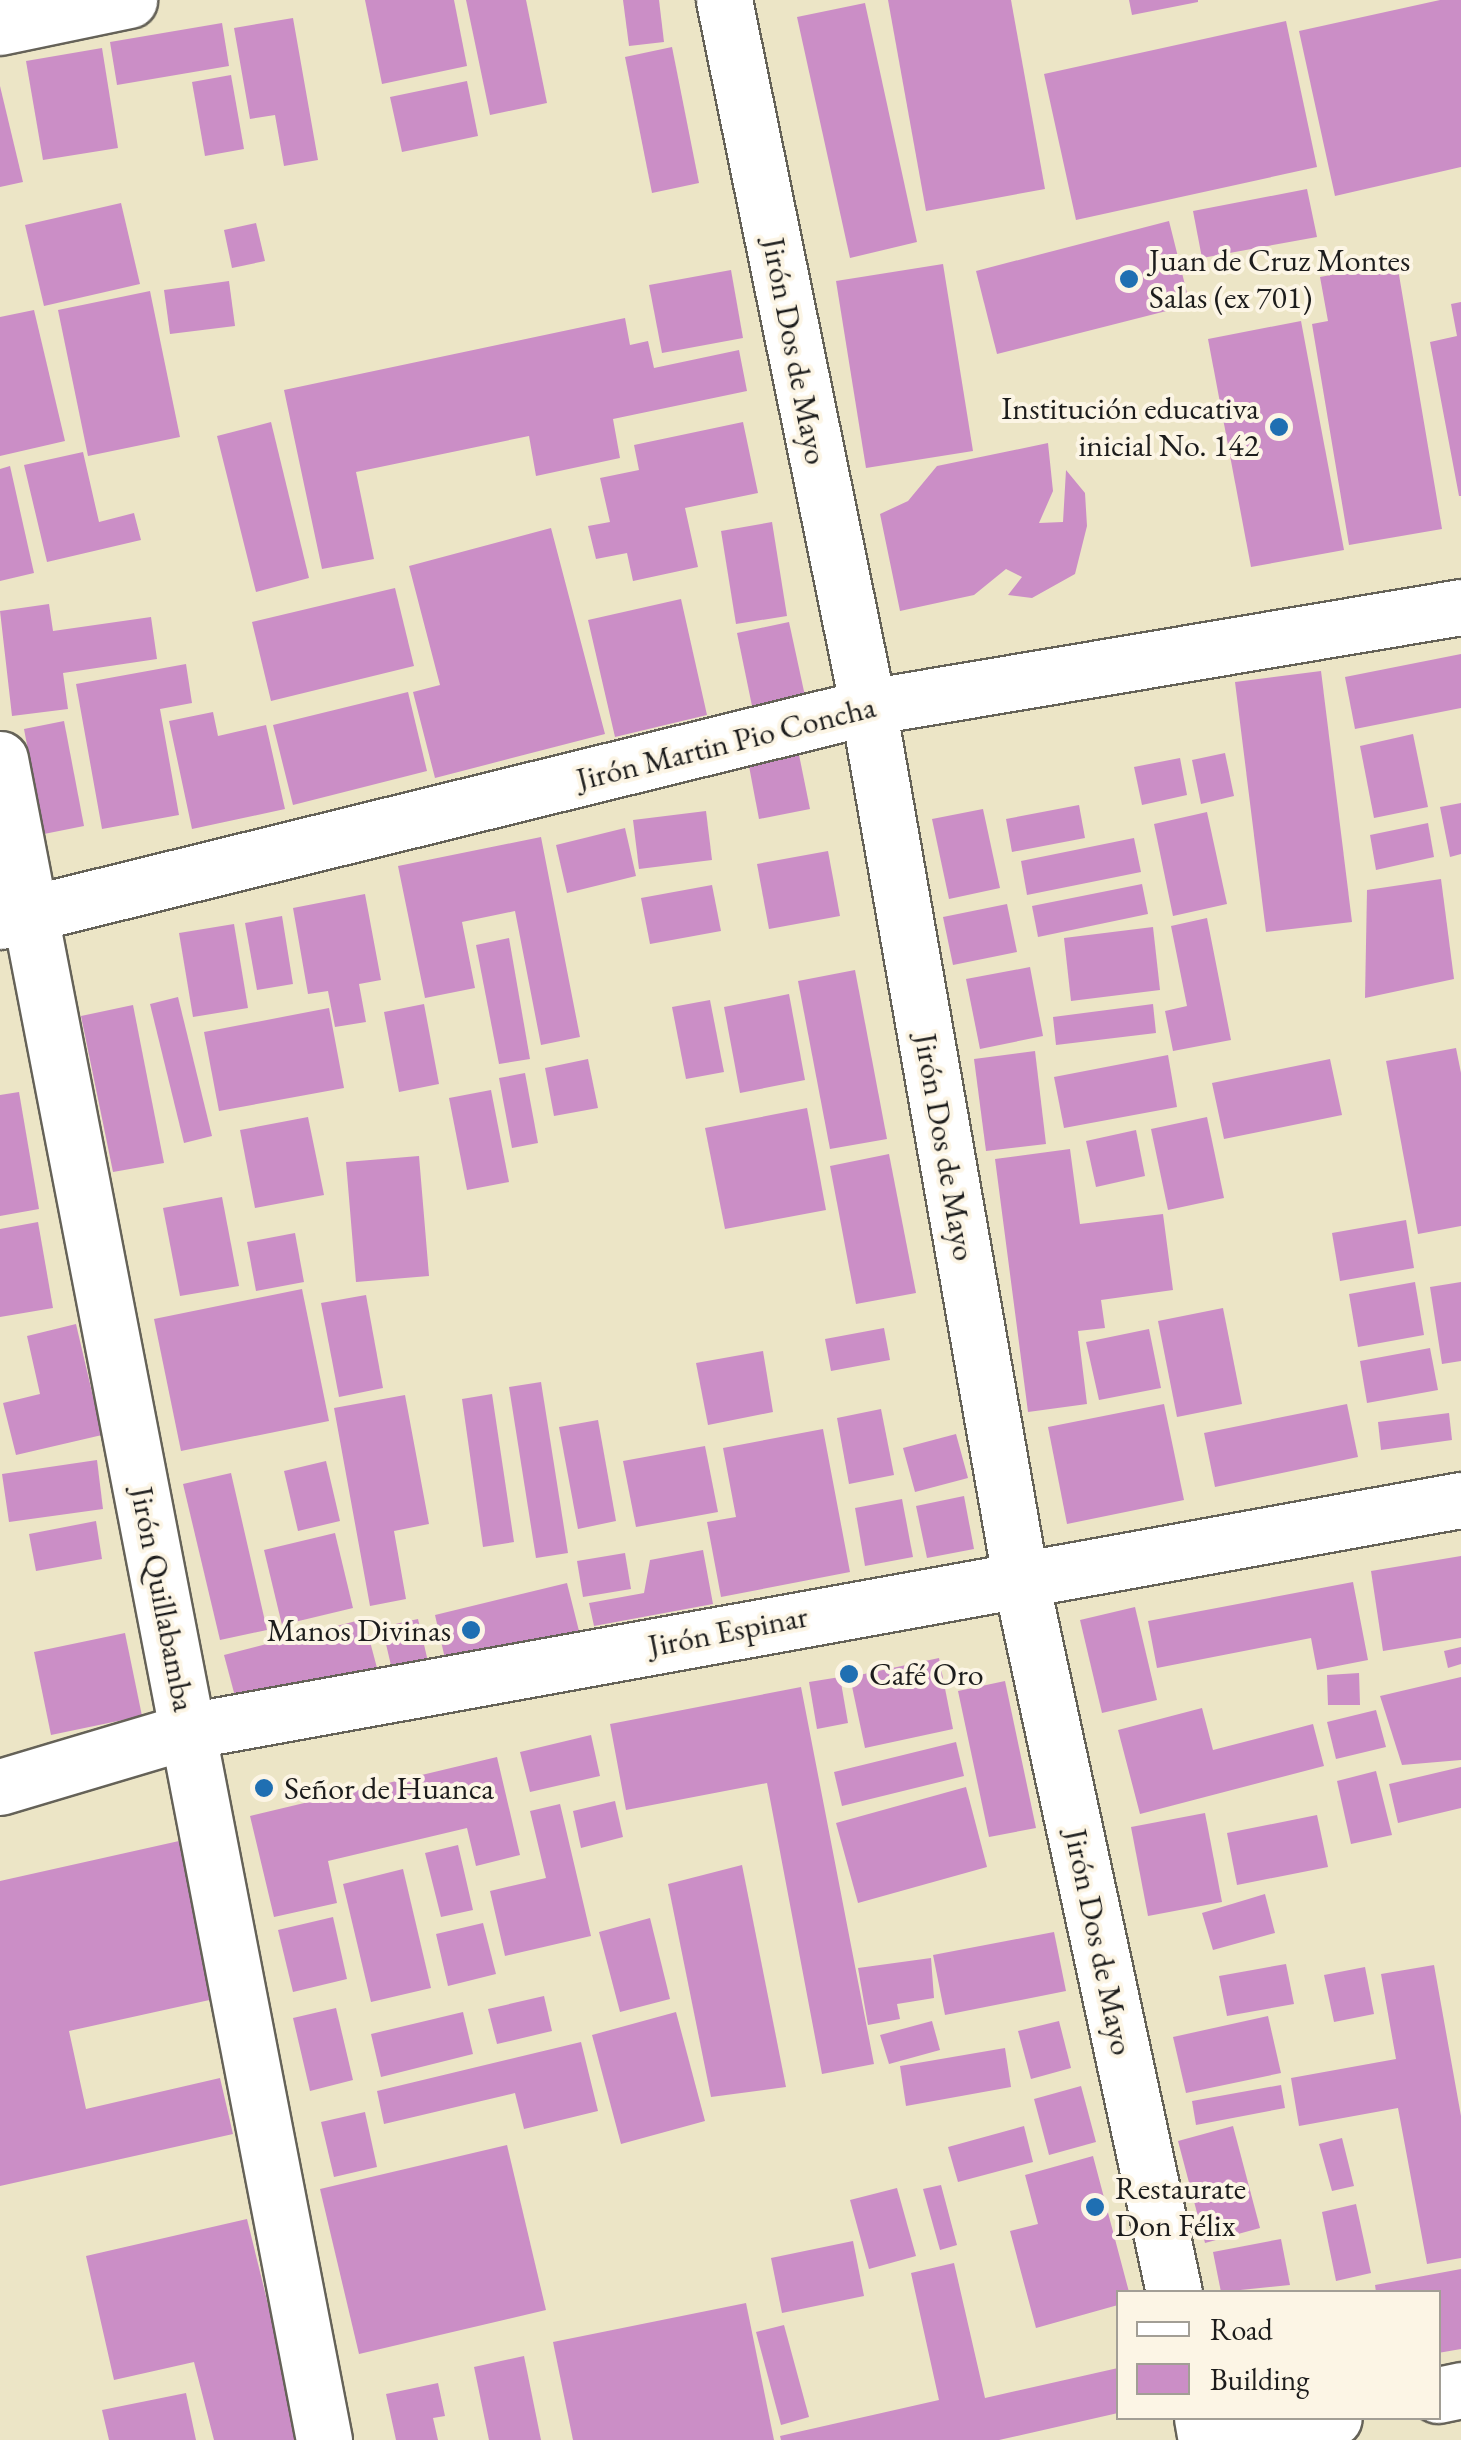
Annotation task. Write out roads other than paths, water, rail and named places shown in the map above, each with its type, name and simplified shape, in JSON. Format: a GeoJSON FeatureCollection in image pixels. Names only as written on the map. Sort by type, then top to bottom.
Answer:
{"type":"FeatureCollection","features":[{"type":"Feature","properties":{"kind":"main road"},"geometry":{"type":"LineString","coordinates":[[0,26],[129,0]]}},
{"type":"Feature","properties":{"kind":"main road","name":"Jirón Dos de Mayo"},"geometry":{"type":"LineString","coordinates":[[724,0],[868,707],[1020,1577],[1174,2290]]}},
{"type":"Feature","properties":{"kind":"main road","name":"Jirón Martin Pio Concha"},"geometry":{"type":"LineString","coordinates":[[16,918],[868,707],[1461,607]]}},
{"type":"Feature","properties":{"kind":"main road","name":"Jirón Quillabamba"},"geometry":{"type":"LineString","coordinates":[[0,759],[16,918],[188,1731],[324,2440]]}},
{"type":"Feature","properties":{"kind":"main road","name":"Jirón Espinar"},"geometry":{"type":"LineString","coordinates":[[0,1787],[188,1731],[1461,1500]]}},
{"type":"Feature","properties":{"kind":"main road"},"geometry":{"type":"LineString","coordinates":[[1229,2440],[1324,2420]]}},
{"type":"Feature","properties":{"kind":"place","name":"Juan de Cruz Montes Salas (ex 701)"},"geometry":{"type":"Point","coordinates":[1129,279]}},
{"type":"Feature","properties":{"kind":"place","name":"Institución educativa inicial No. 142"},"geometry":{"type":"Point","coordinates":[1279,427]}},
{"type":"Feature","properties":{"kind":"place","name":"Manos Divinas"},"geometry":{"type":"Point","coordinates":[471,1630]}},
{"type":"Feature","properties":{"kind":"place","name":"Café Oro"},"geometry":{"type":"Point","coordinates":[849,1674]}},
{"type":"Feature","properties":{"kind":"place","name":"Señor de Huanca"},"geometry":{"type":"Point","coordinates":[264,1788]}},
{"type":"Feature","properties":{"kind":"place","name":"Restaurate Don Félix"},"geometry":{"type":"Point","coordinates":[1095,2207]}}]}
